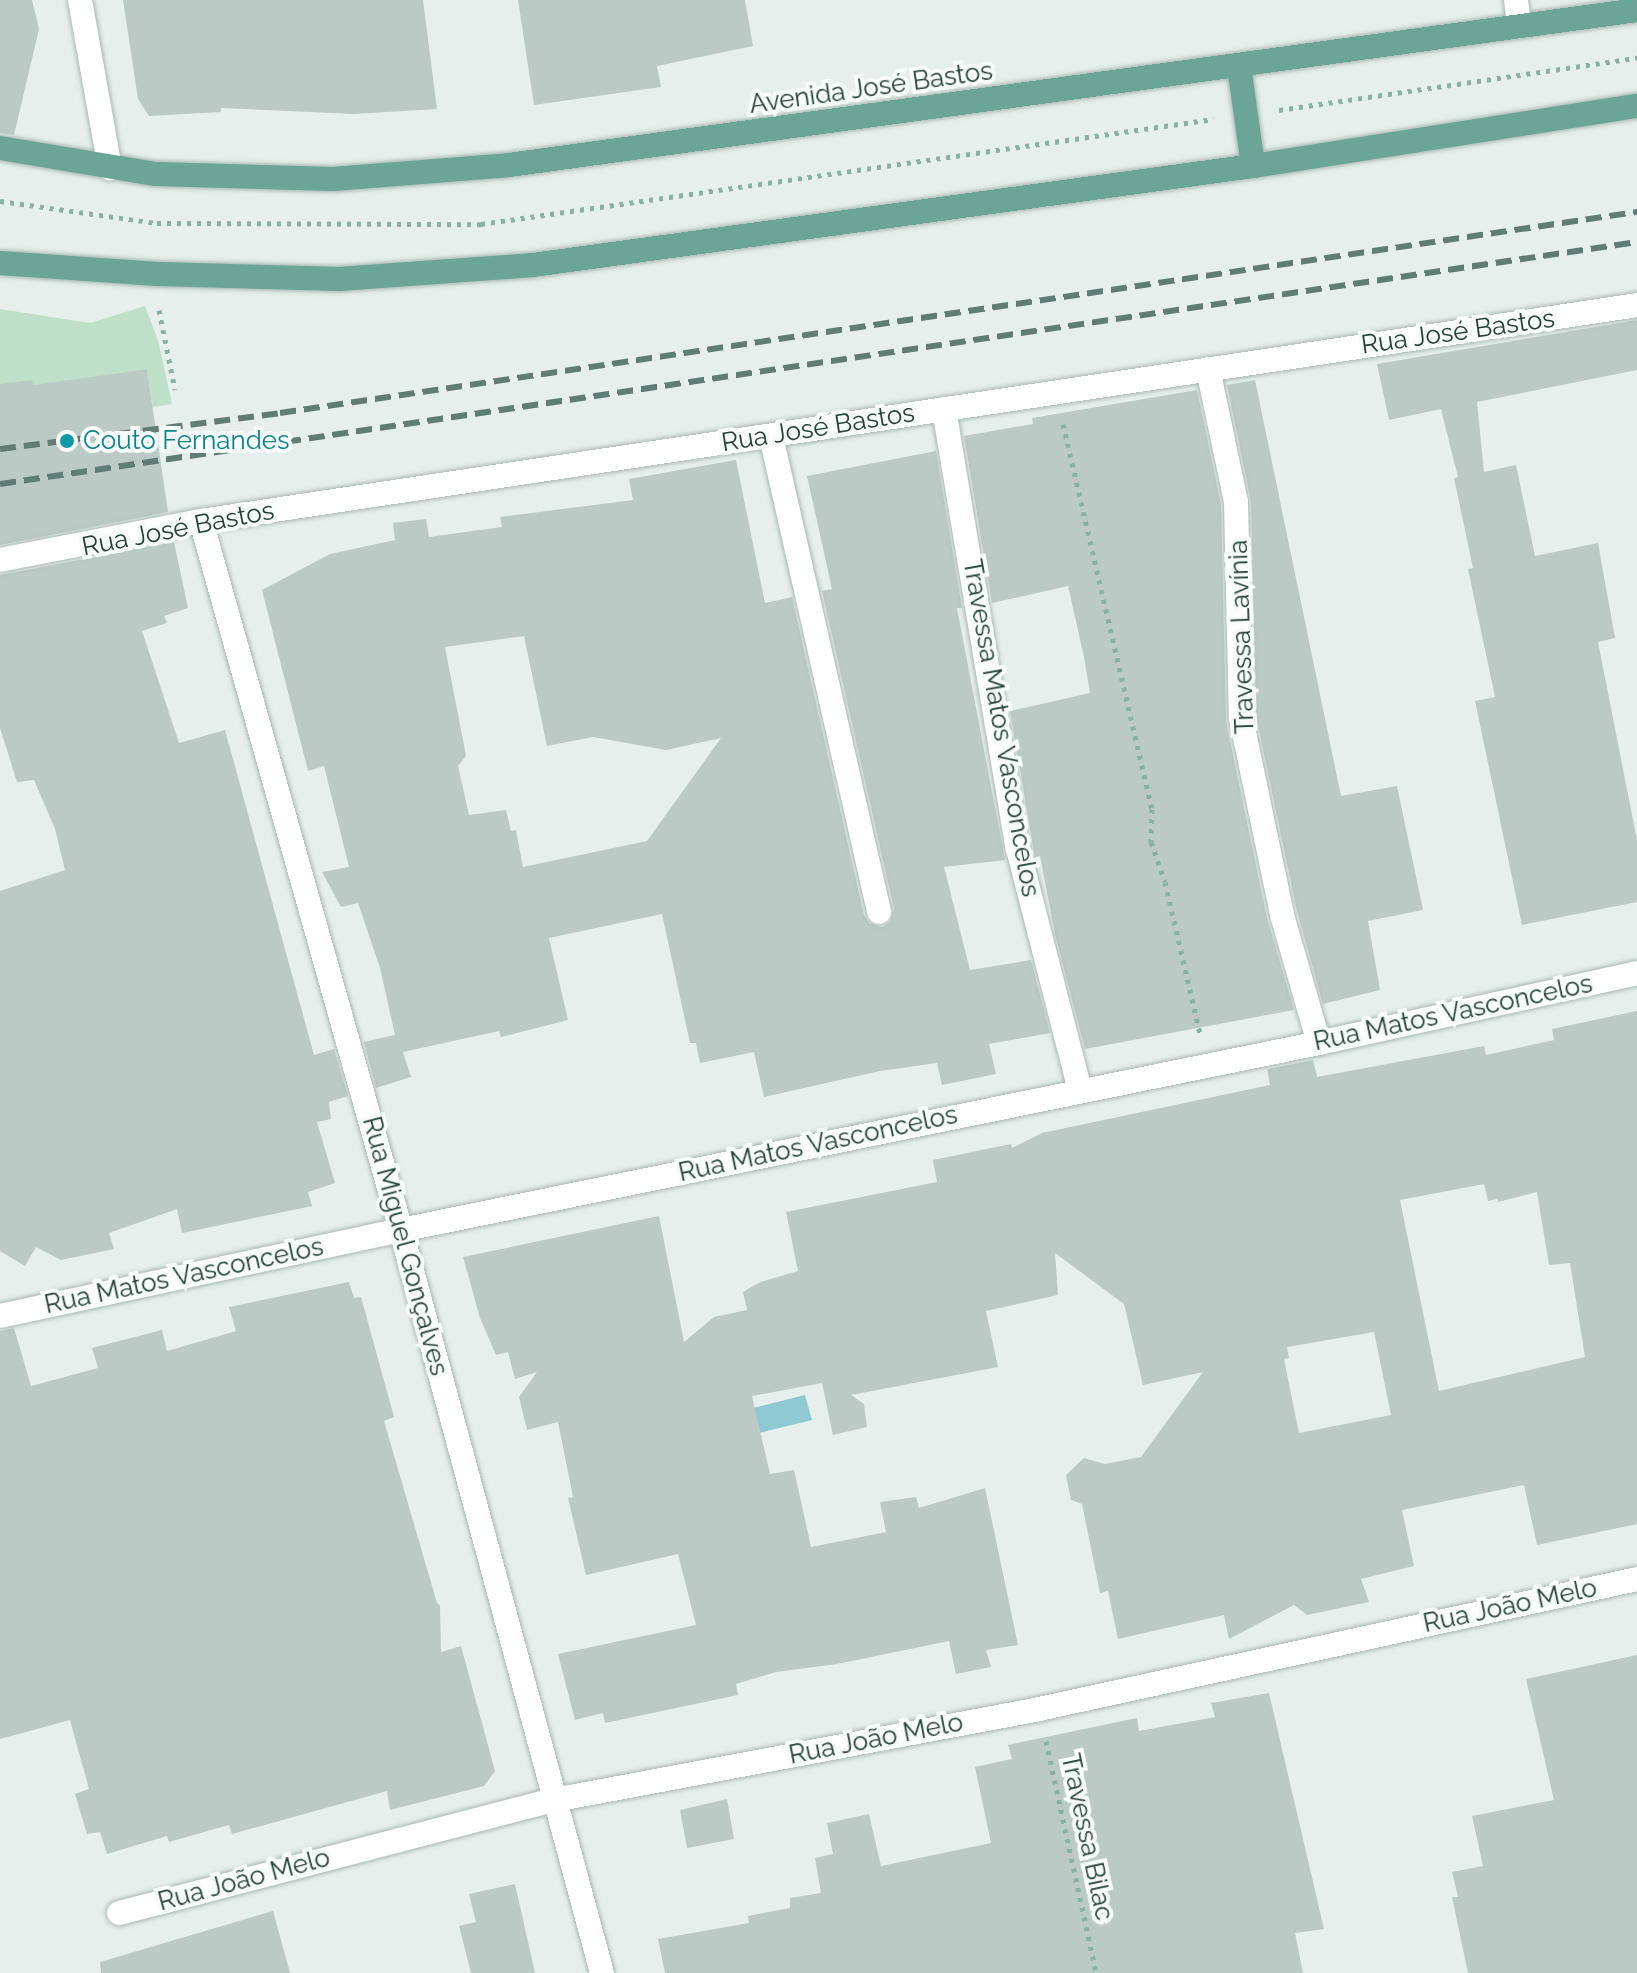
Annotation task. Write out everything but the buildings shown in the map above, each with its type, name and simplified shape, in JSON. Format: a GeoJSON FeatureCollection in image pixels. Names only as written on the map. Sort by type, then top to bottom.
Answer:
{"type":"FeatureCollection","features":[{"type":"Feature","properties":{"kind":"main road","name":"Avenida José Bastos"},"geometry":{"type":"LineString","coordinates":[[0,148],[156,174],[333,179],[509,165],[1637,10]]}},
{"type":"Feature","properties":{"kind":"main road"},"geometry":{"type":"LineString","coordinates":[[1239,66],[1253,166]]}},
{"type":"Feature","properties":{"kind":"main road"},"geometry":{"type":"LineString","coordinates":[[0,263],[158,274],[339,279],[533,265],[1253,166],[1637,106]]}},
{"type":"Feature","properties":{"kind":"street"},"geometry":{"type":"LineString","coordinates":[[80,0],[110,168]]}},
{"type":"Feature","properties":{"kind":"street"},"geometry":{"type":"LineString","coordinates":[[1516,0],[1519,26]]}},
{"type":"Feature","properties":{"kind":"street","name":"Rua José Bastos"},"geometry":{"type":"LineString","coordinates":[[0,560],[201,521],[1637,305]]}},
{"type":"Feature","properties":{"kind":"street","name":"Travessa Lavínia"},"geometry":{"type":"LineString","coordinates":[[1208,369],[1236,502],[1241,718],[1282,915],[1319,1043]]}},
{"type":"Feature","properties":{"kind":"street","name":"Travessa Matos Vasconcelos"},"geometry":{"type":"LineString","coordinates":[[944,409],[1018,849],[1080,1091]]}},
{"type":"Feature","properties":{"kind":"street"},"geometry":{"type":"LineString","coordinates":[[771,436],[879,912]]}},
{"type":"Feature","properties":{"kind":"street","name":"Rua Miguel Gonçalves"},"geometry":{"type":"LineString","coordinates":[[201,521],[401,1230],[602,1973]]}},
{"type":"Feature","properties":{"kind":"street","name":"Rua Matos Vasconcelos"},"geometry":{"type":"LineString","coordinates":[[0,1316],[401,1230],[1319,1043],[1637,973]]}},
{"type":"Feature","properties":{"kind":"street","name":"Rua João Melo"},"geometry":{"type":"LineString","coordinates":[[119,1913],[554,1800],[1039,1709],[1637,1579]]}},
{"type":"Feature","properties":{"kind":"path"},"geometry":{"type":"LineString","coordinates":[[0,201],[157,223],[481,224],[1637,58]]}},
{"type":"Feature","properties":{"kind":"path"},"geometry":{"type":"LineString","coordinates":[[159,310],[175,389]]}},
{"type":"Feature","properties":{"kind":"path"},"geometry":{"type":"LineString","coordinates":[[1055,392],[1152,809],[1151,842],[1165,882],[1207,1065]]}},
{"type":"Feature","properties":{"kind":"path","name":"Travessa Bilac"},"geometry":{"type":"LineString","coordinates":[[1039,1709],[1096,1973]]}},
{"type":"Feature","properties":{"kind":"green space"},"geometry":{"type":"Polygon","coordinates":[[[145,306],[158,340],[172,404],[153,407],[147,369],[0,390],[0,309],[90,323],[145,306]]]}},
{"type":"Feature","properties":{"kind":"water"},"geometry":{"type":"Polygon","coordinates":[[[805,1395],[812,1420],[759,1433],[753,1408],[805,1395]]]}},
{"type":"Feature","properties":{"kind":"railway"},"geometry":{"type":"LineString","coordinates":[[0,449],[280,413],[1637,212]]}},
{"type":"Feature","properties":{"kind":"railway"},"geometry":{"type":"LineString","coordinates":[[0,484],[1637,242]]}},
{"type":"Feature","properties":{"kind":"place","name":"Couto Fernandes"},"geometry":{"type":"Point","coordinates":[67,441]}}]}
